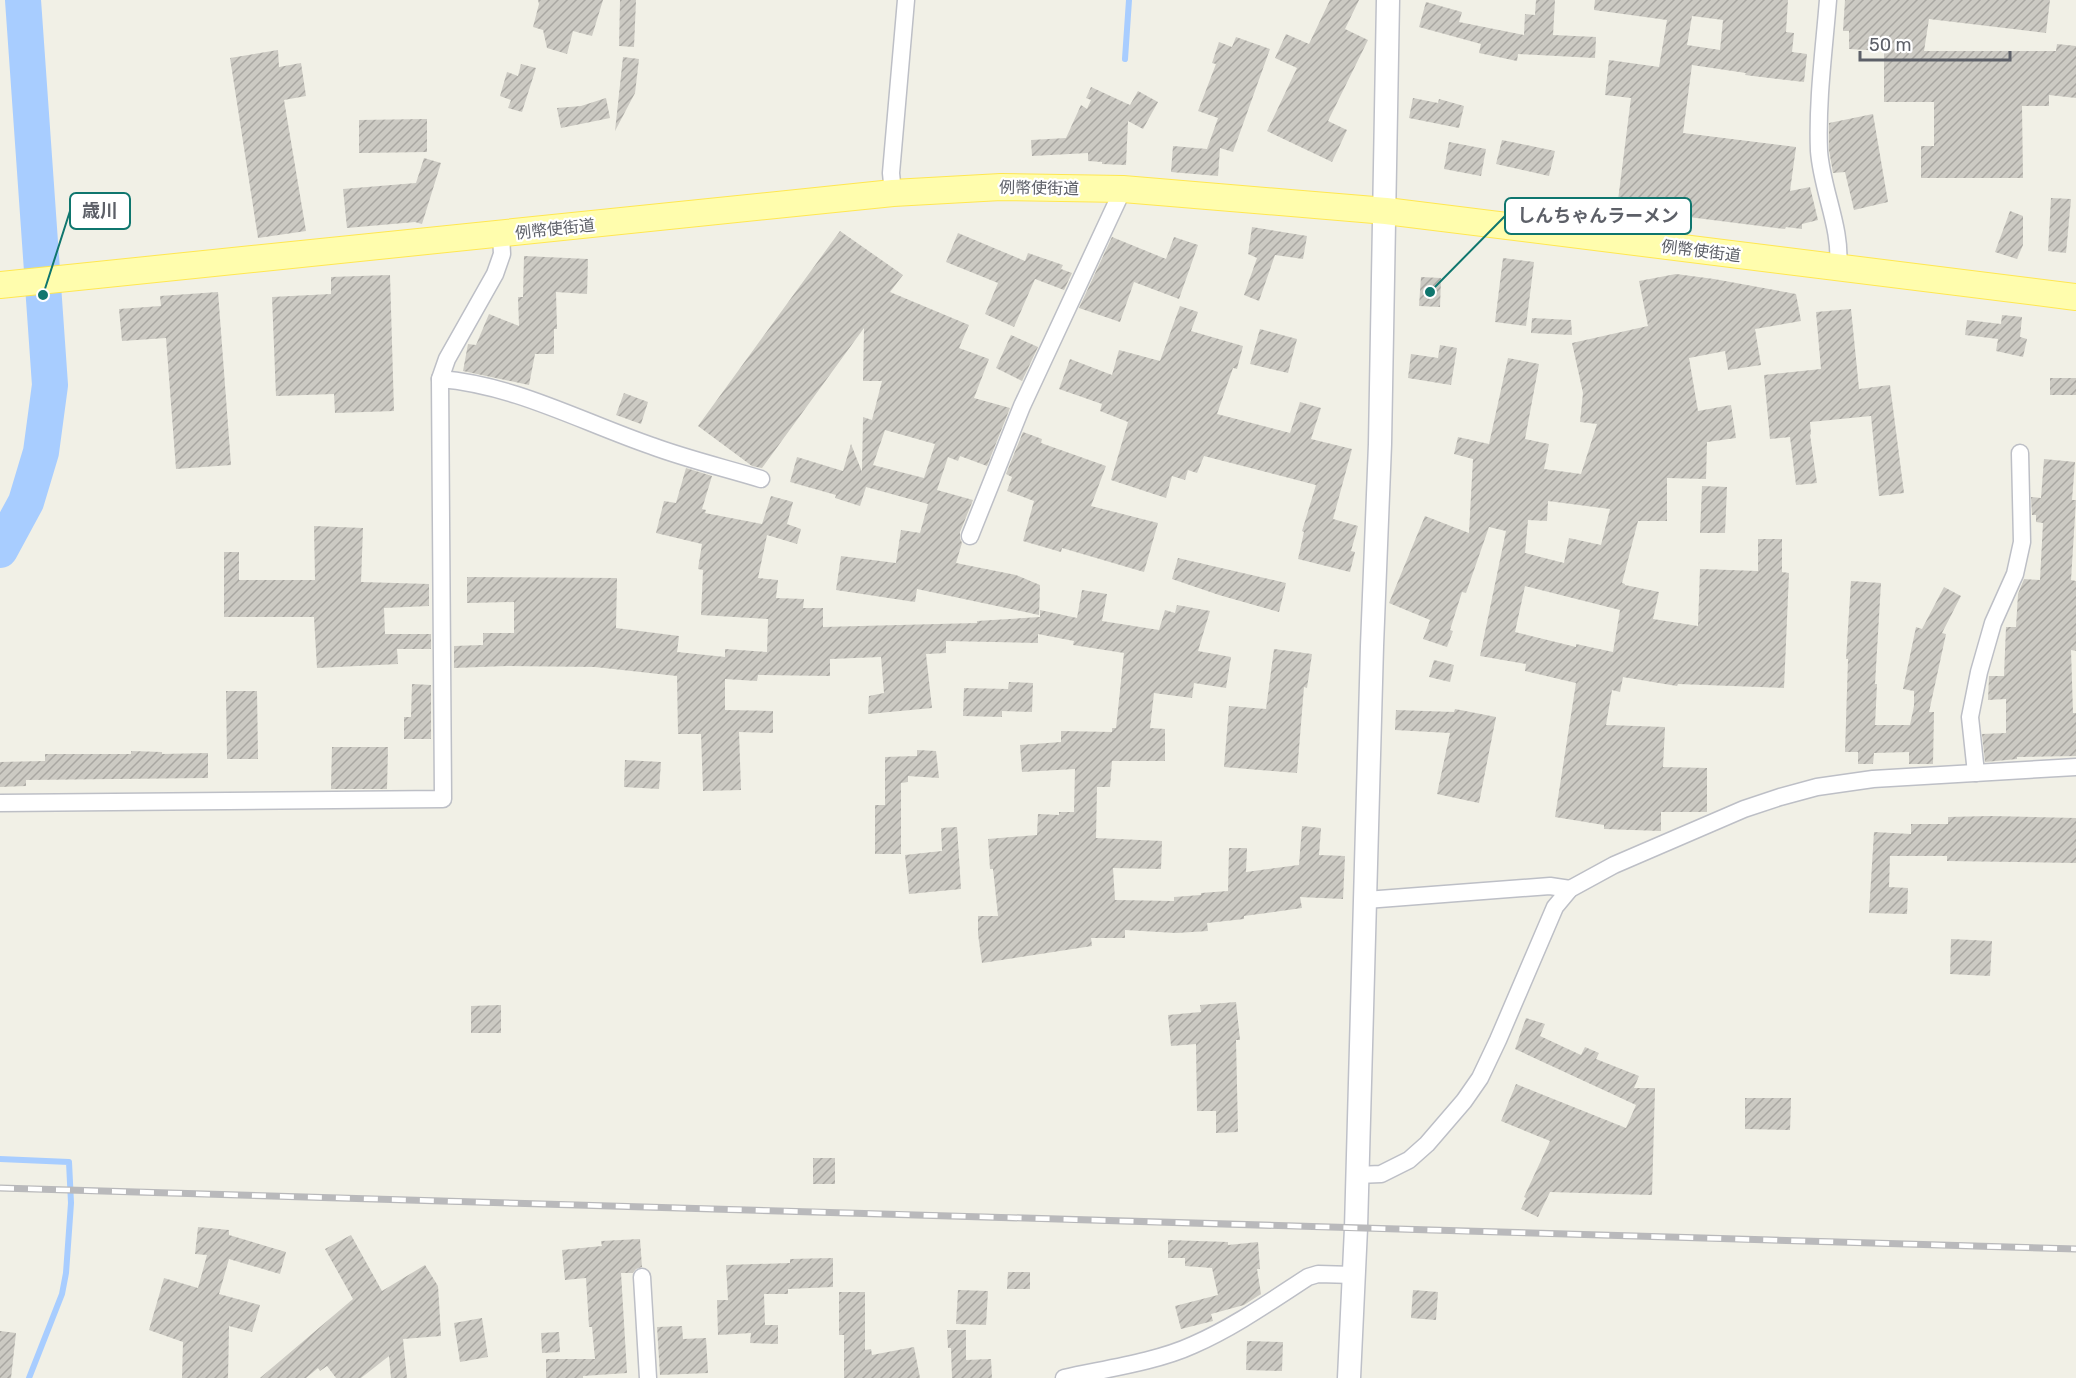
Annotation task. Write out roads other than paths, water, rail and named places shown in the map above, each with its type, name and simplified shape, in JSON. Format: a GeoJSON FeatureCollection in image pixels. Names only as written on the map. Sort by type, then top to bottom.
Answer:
{"type":"FeatureCollection","features":[{"type":"Feature","properties":{"kind":"main road","name":"例幣使街道"},"geometry":{"type":"LineString","coordinates":[[9,284],[893,193],[983,188],[1123,189],[1386,211],[2076,297]]}},
{"type":"Feature","properties":{"kind":"street"},"geometry":{"type":"LineString","coordinates":[[893,193],[891,173],[906,0]]}},
{"type":"Feature","properties":{"kind":"street"},"geometry":{"type":"LineString","coordinates":[[1349,1378],[1380,444],[1382,270],[1386,211],[1388,0]]}},
{"type":"Feature","properties":{"kind":"street"},"geometry":{"type":"LineString","coordinates":[[1828,0],[1819,114],[1819,152],[1822,181],[1838,239],[1838,268]]}},
{"type":"Feature","properties":{"kind":"street"},"geometry":{"type":"LineString","coordinates":[[970,536],[1022,406],[1123,189]]}},
{"type":"Feature","properties":{"kind":"street"},"geometry":{"type":"LineString","coordinates":[[0,803],[443,799],[440,379],[447,359],[495,274],[502,254],[501,235]]}},
{"type":"Feature","properties":{"kind":"street"},"geometry":{"type":"LineString","coordinates":[[440,379],[455,380],[538,400],[652,447],[761,479]]}},
{"type":"Feature","properties":{"kind":"street"},"geometry":{"type":"LineString","coordinates":[[1976,772],[1970,717],[1979,672],[1993,624],[2014,574],[2022,542],[2020,453]]}},
{"type":"Feature","properties":{"kind":"street"},"geometry":{"type":"LineString","coordinates":[[1357,1175],[1381,1174],[1409,1160],[1427,1144],[1464,1101],[1480,1078],[1556,907],[1570,889],[1614,864],[1744,809],[1816,787],[1873,779],[2076,767]]}},
{"type":"Feature","properties":{"kind":"street"},"geometry":{"type":"LineString","coordinates":[[1366,900],[1550,886],[1570,889]]}},
{"type":"Feature","properties":{"kind":"street"},"geometry":{"type":"LineString","coordinates":[[1064,1378],[1167,1355],[1192,1346],[1243,1319],[1308,1277],[1318,1274],[1354,1275]]}},
{"type":"Feature","properties":{"kind":"street"},"geometry":{"type":"LineString","coordinates":[[642,1277],[648,1378]]}},
{"type":"Feature","properties":{"kind":"waterway"},"geometry":{"type":"LineString","coordinates":[[0,550],[26,502],[41,452],[50,385],[23,0]]}},
{"type":"Feature","properties":{"kind":"waterway"},"geometry":{"type":"LineString","coordinates":[[1125,59],[1129,0]]}},
{"type":"Feature","properties":{"kind":"waterway"},"geometry":{"type":"LineString","coordinates":[[0,1159],[69,1162],[71,1203],[66,1273],[62,1294],[29,1378]]}},
{"type":"Feature","properties":{"kind":"railway"},"geometry":{"type":"LineString","coordinates":[[0,1188],[2076,1249]]}},
{"type":"Feature","properties":{"kind":"place","name":"しんちゃんラーメン"},"geometry":{"type":"Point","coordinates":[1430,292]}},
{"type":"Feature","properties":{"kind":"place","name":"歳川"},"geometry":{"type":"Point","coordinates":[43,295]}}]}
